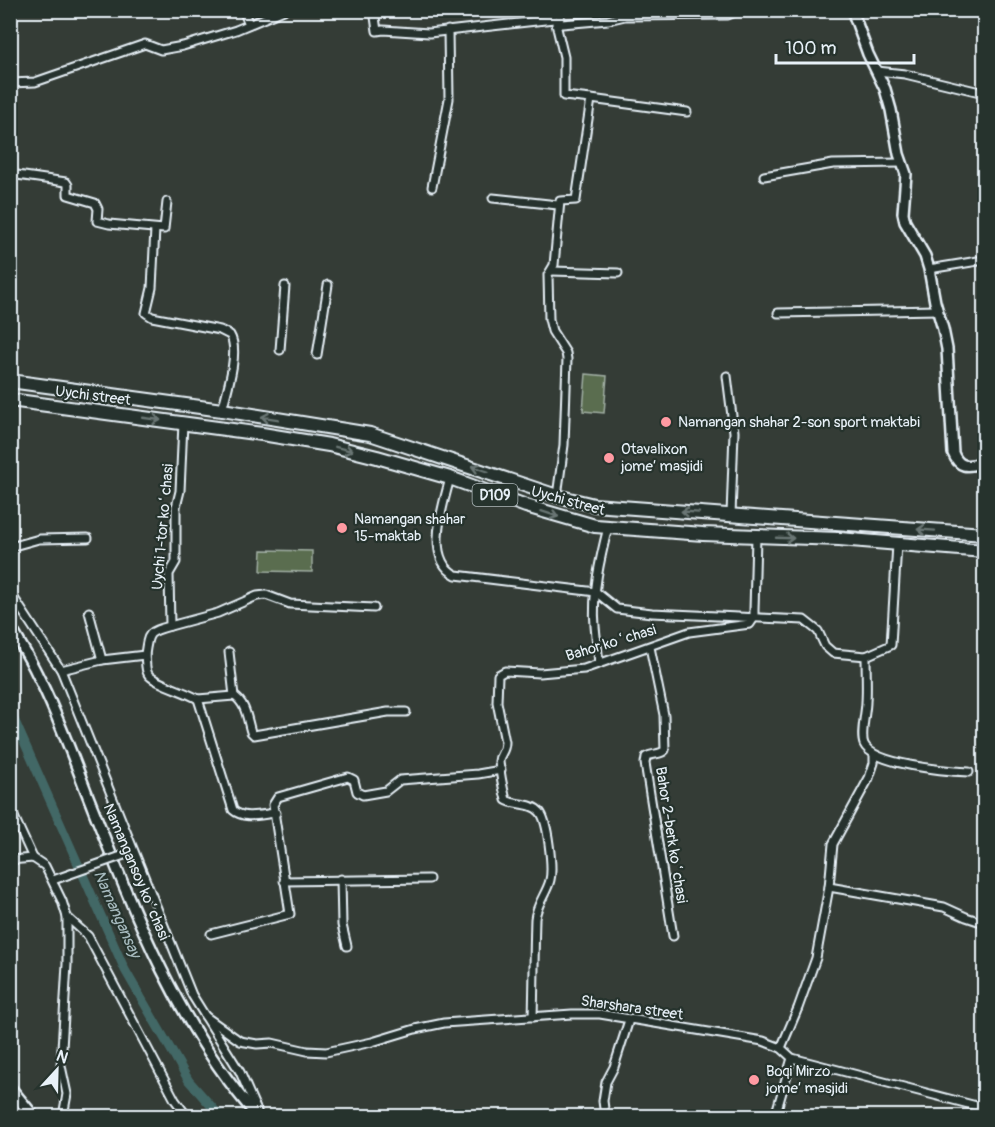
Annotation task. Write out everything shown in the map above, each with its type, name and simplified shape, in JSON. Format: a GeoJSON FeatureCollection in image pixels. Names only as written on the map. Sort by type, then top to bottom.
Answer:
{"type":"FeatureCollection","features":[{"type":"Feature","properties":{"kind":"main road","name":"Uychi street"},"geometry":{"type":"LineString","coordinates":[[10,381],[222,410],[370,434],[557,496],[594,505],[984,534]]}},
{"type":"Feature","properties":{"kind":"main road","name":"Uychi street"},"geometry":{"type":"LineString","coordinates":[[10,400],[329,445],[450,478],[560,517],[595,526],[756,537],[839,539],[984,551]]}},
{"type":"Feature","properties":{"kind":"main road"},"geometry":{"type":"LineString","coordinates":[[10,1088],[33,1116]]}},
{"type":"Feature","properties":{"kind":"street"},"geometry":{"type":"LineString","coordinates":[[243,10],[249,24]]}},
{"type":"Feature","properties":{"kind":"street"},"geometry":{"type":"LineString","coordinates":[[10,83],[35,82],[145,44],[161,50],[183,46],[284,10]]}},
{"type":"Feature","properties":{"kind":"street"},"geometry":{"type":"LineString","coordinates":[[374,10],[376,31],[429,33],[554,20],[562,24],[608,20],[625,16],[729,15],[740,10]]}},
{"type":"Feature","properties":{"kind":"street"},"geometry":{"type":"LineString","coordinates":[[559,10],[560,18],[556,24],[564,57],[564,96],[687,112]]}},
{"type":"Feature","properties":{"kind":"street"},"geometry":{"type":"LineString","coordinates":[[607,10],[608,20]]}},
{"type":"Feature","properties":{"kind":"street"},"geometry":{"type":"LineString","coordinates":[[852,10],[868,54],[885,89],[891,110],[906,174],[903,213],[905,222],[925,256],[929,269],[947,349],[953,453],[960,465],[968,467],[983,465]]}},
{"type":"Feature","properties":{"kind":"street"},"geometry":{"type":"LineString","coordinates":[[432,187],[449,99],[448,30]]}},
{"type":"Feature","properties":{"kind":"street"},"geometry":{"type":"LineString","coordinates":[[877,71],[905,74],[984,93]]}},
{"type":"Feature","properties":{"kind":"street"},"geometry":{"type":"LineString","coordinates":[[557,496],[564,445],[567,359],[566,353],[552,332],[549,320],[548,274],[554,265],[558,205],[560,201],[576,200],[591,99]]}},
{"type":"Feature","properties":{"kind":"street"},"geometry":{"type":"LineString","coordinates":[[764,176],[833,164],[902,163]]}},
{"type":"Feature","properties":{"kind":"street"},"geometry":{"type":"LineString","coordinates":[[10,174],[66,182],[70,198],[97,204],[96,219],[100,222],[163,230],[167,202]]}},
{"type":"Feature","properties":{"kind":"street"},"geometry":{"type":"LineString","coordinates":[[493,198],[558,205]]}},
{"type":"Feature","properties":{"kind":"street"},"geometry":{"type":"LineString","coordinates":[[155,229],[152,288],[147,313],[220,330],[230,335],[234,345],[233,355],[222,410]]}},
{"type":"Feature","properties":{"kind":"street"},"geometry":{"type":"LineString","coordinates":[[929,269],[984,260]]}},
{"type":"Feature","properties":{"kind":"street"},"geometry":{"type":"LineString","coordinates":[[552,271],[618,273]]}},
{"type":"Feature","properties":{"kind":"street"},"geometry":{"type":"LineString","coordinates":[[317,355],[328,285]]}},
{"type":"Feature","properties":{"kind":"street"},"geometry":{"type":"LineString","coordinates":[[280,350],[285,286]]}},
{"type":"Feature","properties":{"kind":"street"},"geometry":{"type":"LineString","coordinates":[[778,313],[938,310]]}},
{"type":"Feature","properties":{"kind":"street"},"geometry":{"type":"LineString","coordinates":[[727,376],[734,432],[731,515]]}},
{"type":"Feature","properties":{"kind":"street","name":"Uychi 1-tor koʻchasi"},"geometry":{"type":"LineString","coordinates":[[170,626],[169,574],[176,562],[176,507],[180,491],[183,423]]}},
{"type":"Feature","properties":{"kind":"street"},"geometry":{"type":"LineString","coordinates":[[450,478],[442,509],[438,550],[439,557],[449,572],[456,575],[596,592],[617,609],[652,613],[804,620],[818,631],[825,646],[833,652],[866,656],[891,645],[897,544]]}},
{"type":"Feature","properties":{"kind":"street"},"geometry":{"type":"LineString","coordinates":[[599,664],[594,624],[596,592],[599,565],[608,526]]}},
{"type":"Feature","properties":{"kind":"street"},"geometry":{"type":"LineString","coordinates":[[754,618],[756,537]]}},
{"type":"Feature","properties":{"kind":"street"},"geometry":{"type":"LineString","coordinates":[[10,547],[32,540],[88,538]]}},
{"type":"Feature","properties":{"kind":"street"},"geometry":{"type":"LineString","coordinates":[[10,592],[61,670],[130,853],[192,995],[240,1072],[258,1116]]}},
{"type":"Feature","properties":{"kind":"street"},"geometry":{"type":"LineString","coordinates":[[234,696],[198,699],[152,679],[147,672],[145,655],[151,632],[218,613],[266,594],[290,604],[374,608]]}},
{"type":"Feature","properties":{"kind":"street"},"geometry":{"type":"LineString","coordinates":[[89,612],[102,660]]}},
{"type":"Feature","properties":{"kind":"street","name":"Bahor koʻchasi"},"geometry":{"type":"LineString","coordinates":[[501,770],[500,758],[504,752],[505,742],[497,702],[496,684],[500,673],[505,671],[562,672],[599,664],[689,632],[745,626],[750,624],[754,618]]}},
{"type":"Feature","properties":{"kind":"street","name":"Namangansoy koʻchasi"},"geometry":{"type":"LineString","coordinates":[[10,626],[37,674],[56,716],[117,868],[170,987],[221,1073],[258,1116]]}},
{"type":"Feature","properties":{"kind":"street","name":"Bahor 2-berk koʻchasi"},"geometry":{"type":"LineString","coordinates":[[650,647],[666,733],[664,752],[650,754],[646,757],[645,763],[673,936]]}},
{"type":"Feature","properties":{"kind":"street"},"geometry":{"type":"LineString","coordinates":[[229,652],[234,696],[242,703],[254,735],[382,713],[406,712]]}},
{"type":"Feature","properties":{"kind":"street"},"geometry":{"type":"LineString","coordinates":[[61,670],[102,660],[145,655]]}},
{"type":"Feature","properties":{"kind":"street"},"geometry":{"type":"LineString","coordinates":[[866,656],[863,742],[874,755],[905,763],[969,772]]}},
{"type":"Feature","properties":{"kind":"street"},"geometry":{"type":"LineString","coordinates":[[198,699],[233,810],[238,814],[250,816],[276,813]]}},
{"type":"Feature","properties":{"kind":"street"},"geometry":{"type":"LineString","coordinates":[[781,1048],[816,958],[833,844],[869,778],[874,755]]}},
{"type":"Feature","properties":{"kind":"street"},"geometry":{"type":"LineString","coordinates":[[211,934],[290,914],[273,802],[278,797],[348,777],[354,780],[355,789],[363,795],[386,791],[400,780],[501,770],[506,800],[538,809],[546,824],[551,874],[550,883],[536,917],[533,1017]]}},
{"type":"Feature","properties":{"kind":"street"},"geometry":{"type":"LineString","coordinates":[[10,808],[33,858],[45,866],[55,879],[67,917],[67,964],[61,1073],[67,1094],[63,1116]]}},
{"type":"Feature","properties":{"kind":"street"},"geometry":{"type":"LineString","coordinates":[[55,879],[130,853]]}},
{"type":"Feature","properties":{"kind":"street"},"geometry":{"type":"LineString","coordinates":[[10,860],[33,858]]}},
{"type":"Feature","properties":{"kind":"street"},"geometry":{"type":"LineString","coordinates":[[341,879],[342,925],[347,946]]}},
{"type":"Feature","properties":{"kind":"street"},"geometry":{"type":"LineString","coordinates":[[284,881],[429,879]]}},
{"type":"Feature","properties":{"kind":"street"},"geometry":{"type":"LineString","coordinates":[[828,887],[944,906],[966,917],[984,922]]}},
{"type":"Feature","properties":{"kind":"street"},"geometry":{"type":"LineString","coordinates":[[67,917],[88,936],[175,1100],[187,1116]]}},
{"type":"Feature","properties":{"kind":"street","name":"Sharshara street"},"geometry":{"type":"LineString","coordinates":[[205,1016],[240,1041],[257,1044],[272,1043],[307,1051],[326,1052],[444,1023],[585,1013],[753,1039],[781,1048],[792,1058],[984,1108]]}},
{"type":"Feature","properties":{"kind":"street"},"geometry":{"type":"LineString","coordinates":[[605,1116],[603,1101],[606,1082],[614,1067],[628,1020]]}},
{"type":"Feature","properties":{"kind":"street"},"geometry":{"type":"LineString","coordinates":[[775,1116],[792,1058]]}},
{"type":"Feature","properties":{"kind":"green space"},"geometry":{"type":"Polygon","coordinates":[[[586,374],[607,376],[604,413],[583,411],[586,374]]]}},
{"type":"Feature","properties":{"kind":"green space"},"geometry":{"type":"Polygon","coordinates":[[[262,550],[312,551],[312,572],[261,571],[262,550]]]}},
{"type":"Feature","properties":{"kind":"waterway","name":"Namangansay"},"geometry":{"type":"LineString","coordinates":[[10,710],[125,970],[189,1081],[220,1116]]}},
{"type":"Feature","properties":{"kind":"place","name":"Namangan shahar 2-son sport maktabi"},"geometry":{"type":"Point","coordinates":[666,422]}},
{"type":"Feature","properties":{"kind":"place","name":"Otavalixon jome’ masjidi"},"geometry":{"type":"Point","coordinates":[609,458]}},
{"type":"Feature","properties":{"kind":"place","name":"Namangan shahar 15-maktab"},"geometry":{"type":"Point","coordinates":[342,528]}},
{"type":"Feature","properties":{"kind":"place","name":"Boqi Mirzo jome’ masjidi"},"geometry":{"type":"Point","coordinates":[754,1080]}}]}
